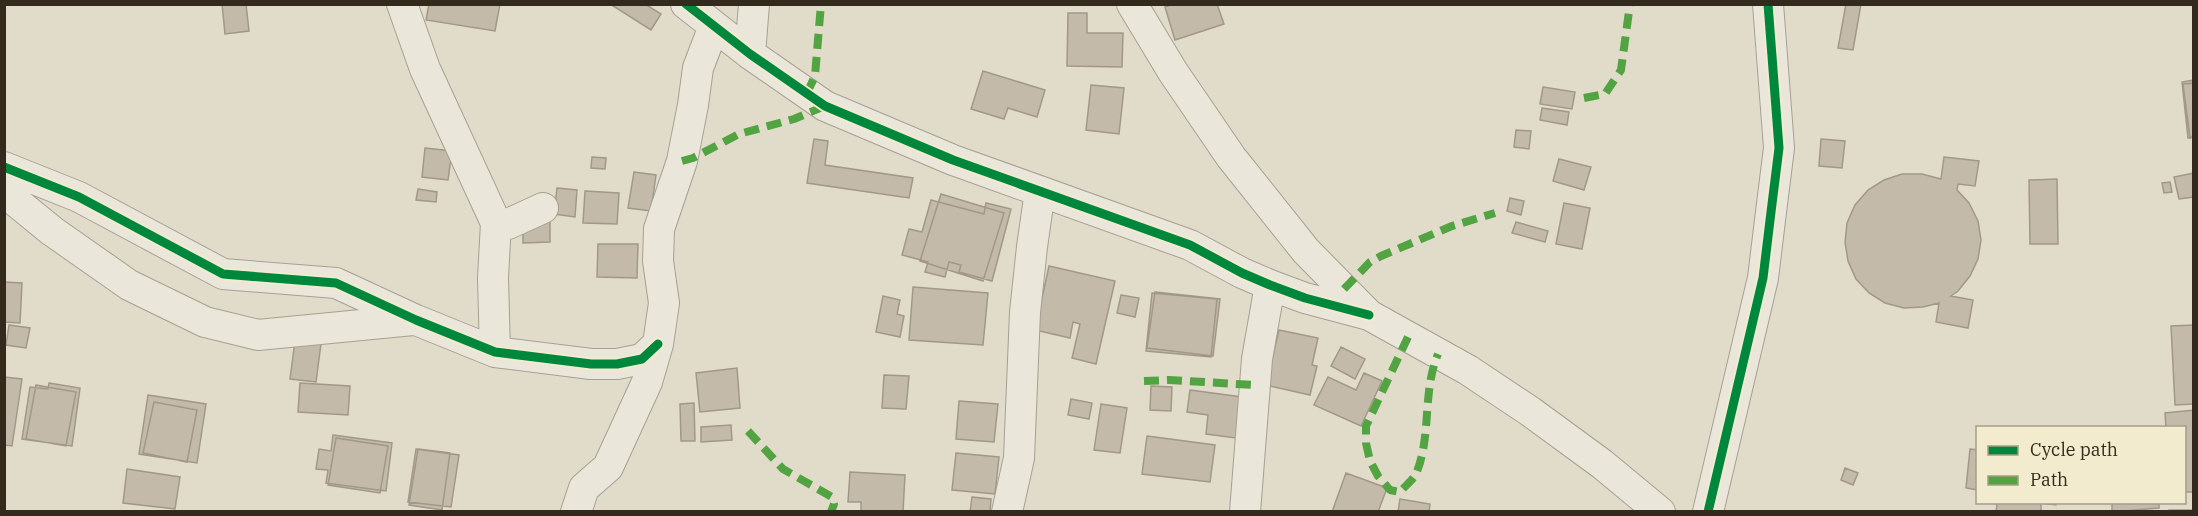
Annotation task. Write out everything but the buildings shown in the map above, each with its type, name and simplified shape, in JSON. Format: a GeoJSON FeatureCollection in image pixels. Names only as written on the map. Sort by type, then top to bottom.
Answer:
{"type":"FeatureCollection","features":[{"type":"Feature","properties":{"kind":"street"},"geometry":{"type":"LineString","coordinates":[[402,4],[425,69],[496,223],[493,278],[495,352]]}},
{"type":"Feature","properties":{"kind":"street"},"geometry":{"type":"LineString","coordinates":[[686,4],[750,54],[825,106],[953,160],[1190,245],[1270,285],[1305,298],[1369,315],[1468,370],[1531,412],[1602,464],[1660,512]]}},
{"type":"Feature","properties":{"kind":"street"},"geometry":{"type":"LineString","coordinates":[[750,54],[754,4]]}},
{"type":"Feature","properties":{"kind":"street"},"geometry":{"type":"LineString","coordinates":[[1132,4],[1173,72],[1231,157],[1306,251],[1369,315]]}},
{"type":"Feature","properties":{"kind":"street"},"geometry":{"type":"LineString","coordinates":[[1708,512],[1763,278],[1779,148],[1768,4]]}},
{"type":"Feature","properties":{"kind":"street"},"geometry":{"type":"LineString","coordinates":[[587,504],[608,467],[647,381],[658,344],[664,303],[658,261],[659,229],[681,161],[698,68],[714,26]]}},
{"type":"Feature","properties":{"kind":"street"},"geometry":{"type":"LineString","coordinates":[[4,167],[79,197],[223,274],[336,283],[416,320],[495,352],[591,364],[617,364],[642,360],[658,344]]}},
{"type":"Feature","properties":{"kind":"street"},"geometry":{"type":"LineString","coordinates":[[1007,512],[1018,458],[1026,312],[1040,191]]}},
{"type":"Feature","properties":{"kind":"street"},"geometry":{"type":"LineString","coordinates":[[4,192],[52,231],[129,285],[205,322],[258,334],[416,320]]}},
{"type":"Feature","properties":{"kind":"street"},"geometry":{"type":"LineString","coordinates":[[496,223],[507,224],[543,208]]}},
{"type":"Feature","properties":{"kind":"street"},"geometry":{"type":"LineString","coordinates":[[1245,512],[1257,359],[1270,285]]}},
{"type":"Feature","properties":{"kind":"marked path"},"geometry":{"type":"LineString","coordinates":[[807,93],[815,76],[821,4]]}},
{"type":"Feature","properties":{"kind":"marked path"},"geometry":{"type":"LineString","coordinates":[[1584,98],[1605,94],[1621,70],[1630,4]]}},
{"type":"Feature","properties":{"kind":"marked path"},"geometry":{"type":"LineString","coordinates":[[682,161],[693,158],[739,134],[794,119],[825,106]]}},
{"type":"Feature","properties":{"kind":"marked path"},"geometry":{"type":"LineString","coordinates":[[1344,289],[1370,262],[1381,256],[1452,226],[1495,213]]}},
{"type":"Feature","properties":{"kind":"marked path"},"geometry":{"type":"LineString","coordinates":[[1408,337],[1366,426],[1366,443],[1370,461],[1378,476],[1390,490],[1400,492],[1416,474],[1424,445],[1430,383],[1438,354]]}},
{"type":"Feature","properties":{"kind":"marked path"},"geometry":{"type":"LineString","coordinates":[[1144,381],[1169,380],[1255,385]]}},
{"type":"Feature","properties":{"kind":"marked path"},"geometry":{"type":"LineString","coordinates":[[748,431],[783,469],[832,497],[834,504],[831,512]]}},
{"type":"Feature","properties":{"kind":"cycle path"},"geometry":{"type":"LineString","coordinates":[[686,4],[750,54],[825,106],[953,160],[1190,245],[1270,285],[1305,298],[1369,315]]}},
{"type":"Feature","properties":{"kind":"cycle path"},"geometry":{"type":"LineString","coordinates":[[1708,512],[1763,278],[1779,148],[1768,4]]}},
{"type":"Feature","properties":{"kind":"cycle path"},"geometry":{"type":"LineString","coordinates":[[4,167],[79,197],[223,274],[336,283],[416,320],[495,352],[591,364],[617,364],[642,359],[658,344]]}}]}
